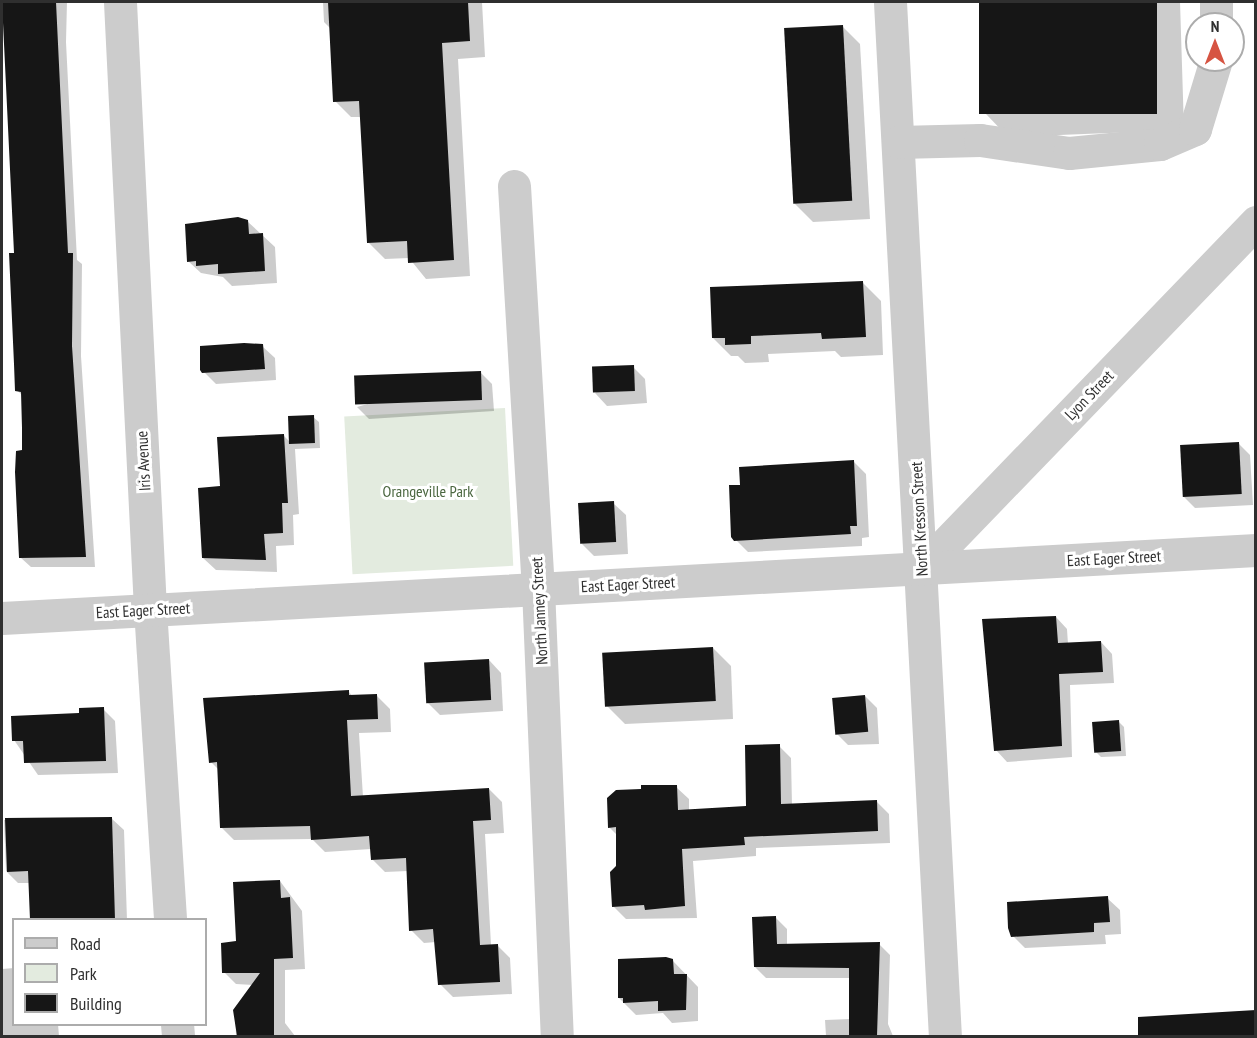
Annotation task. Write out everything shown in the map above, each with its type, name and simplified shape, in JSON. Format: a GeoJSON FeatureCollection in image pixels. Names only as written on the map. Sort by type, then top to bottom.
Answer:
{"type":"FeatureCollection","features":[{"type":"Feature","properties":{"kind":"street","name":"Iris Avenue"},"geometry":{"type":"LineString","coordinates":[[120,2],[150,609],[170,918]]}},
{"type":"Feature","properties":{"kind":"street","name":"North Kresson Street"},"geometry":{"type":"LineString","coordinates":[[890,2],[922,568],[945,1036]]}},
{"type":"Feature","properties":{"kind":"street"},"geometry":{"type":"LineString","coordinates":[[898,142],[980,140],[1069,153],[1160,144],[1195,129],[1212,72]]}},
{"type":"Feature","properties":{"kind":"street","name":"North Janney Street"},"geometry":{"type":"LineString","coordinates":[[514,186],[538,588],[557,1036]]}},
{"type":"Feature","properties":{"kind":"street","name":"Lyon Street"},"geometry":{"type":"LineString","coordinates":[[922,568],[1256,222]]}},
{"type":"Feature","properties":{"kind":"street","name":"East Eager Street"},"geometry":{"type":"LineString","coordinates":[[2,618],[1256,550]]}},
{"type":"Feature","properties":{"kind":"green space","name":"Orangeville Park"},"geometry":{"type":"Polygon","coordinates":[[[505,408],[513,566],[352,574],[344,416],[505,408]]]}},
{"type":"Feature","properties":{"kind":"building"},"geometry":{"type":"Polygon","coordinates":[[[2,2],[56,2],[68,253],[73,253],[72,346],[86,557],[19,558],[15,472],[16,451],[22,450],[21,392],[15,391],[9,253],[14,253],[2,2]]]}},
{"type":"Feature","properties":{"kind":"building"},"geometry":{"type":"Polygon","coordinates":[[[328,2],[468,2],[470,41],[442,43],[454,260],[408,263],[407,241],[367,243],[359,101],[333,102],[328,2]]]}},
{"type":"Feature","properties":{"kind":"building"},"geometry":{"type":"Polygon","coordinates":[[[979,2],[1157,2],[1157,114],[979,114],[979,2]]]}},
{"type":"Feature","properties":{"kind":"building"},"geometry":{"type":"Polygon","coordinates":[[[843,25],[852,201],[793,204],[784,28],[843,25]]]}},
{"type":"Feature","properties":{"kind":"building"},"geometry":{"type":"Polygon","coordinates":[[[238,217],[248,220],[249,234],[263,233],[265,271],[218,274],[218,264],[196,266],[196,261],[187,262],[185,224],[238,217]]]}},
{"type":"Feature","properties":{"kind":"building"},"geometry":{"type":"Polygon","coordinates":[[[863,281],[866,337],[822,339],[821,333],[751,336],[751,344],[725,345],[725,338],[712,338],[710,287],[863,281]]]}},
{"type":"Feature","properties":{"kind":"building"},"geometry":{"type":"Polygon","coordinates":[[[263,344],[265,369],[202,373],[200,370],[200,346],[263,344]]]}},
{"type":"Feature","properties":{"kind":"building"},"geometry":{"type":"Polygon","coordinates":[[[634,365],[635,391],[593,392],[592,366],[634,365]]]}},
{"type":"Feature","properties":{"kind":"building"},"geometry":{"type":"Polygon","coordinates":[[[481,371],[482,400],[355,404],[354,375],[481,371]]]}},
{"type":"Feature","properties":{"kind":"building"},"geometry":{"type":"Polygon","coordinates":[[[314,415],[315,443],[289,444],[288,416],[314,415]]]}},
{"type":"Feature","properties":{"kind":"building"},"geometry":{"type":"Polygon","coordinates":[[[284,434],[288,503],[282,503],[283,533],[264,534],[266,560],[202,558],[198,488],[220,486],[217,437],[284,434]]]}},
{"type":"Feature","properties":{"kind":"building"},"geometry":{"type":"Polygon","coordinates":[[[1239,442],[1242,494],[1183,497],[1180,445],[1239,442]]]}},
{"type":"Feature","properties":{"kind":"building"},"geometry":{"type":"Polygon","coordinates":[[[854,460],[857,526],[850,526],[851,534],[734,541],[731,537],[729,485],[740,485],[739,467],[854,460]]]}},
{"type":"Feature","properties":{"kind":"building"},"geometry":{"type":"Polygon","coordinates":[[[614,501],[616,542],[580,544],[578,503],[614,501]]]}},
{"type":"Feature","properties":{"kind":"building"},"geometry":{"type":"Polygon","coordinates":[[[1056,616],[1058,643],[1101,641],[1103,672],[1059,674],[1062,746],[994,751],[982,619],[1056,616]]]}},
{"type":"Feature","properties":{"kind":"building"},"geometry":{"type":"Polygon","coordinates":[[[713,647],[716,701],[605,707],[602,653],[713,647]]]}},
{"type":"Feature","properties":{"kind":"building"},"geometry":{"type":"Polygon","coordinates":[[[489,659],[491,700],[426,703],[424,662],[489,659]]]}},
{"type":"Feature","properties":{"kind":"building"},"geometry":{"type":"Polygon","coordinates":[[[349,690],[349,695],[377,694],[378,719],[347,720],[351,796],[489,788],[491,820],[473,821],[480,945],[498,944],[500,982],[438,985],[433,929],[409,931],[406,858],[371,860],[369,836],[311,840],[310,826],[220,828],[217,762],[209,763],[203,698],[349,690]]]}},
{"type":"Feature","properties":{"kind":"building"},"geometry":{"type":"Polygon","coordinates":[[[865,695],[868,732],[835,735],[832,698],[865,695]]]}},
{"type":"Feature","properties":{"kind":"building"},"geometry":{"type":"Polygon","coordinates":[[[104,707],[106,761],[24,763],[23,741],[12,741],[11,716],[79,713],[79,708],[104,707]]]}},
{"type":"Feature","properties":{"kind":"building"},"geometry":{"type":"Polygon","coordinates":[[[1119,720],[1121,751],[1094,753],[1092,722],[1119,720]]]}},
{"type":"Feature","properties":{"kind":"building"},"geometry":{"type":"Polygon","coordinates":[[[780,744],[781,804],[877,800],[878,831],[744,837],[745,845],[682,849],[685,906],[645,910],[644,905],[612,907],[610,872],[616,866],[616,827],[608,828],[607,798],[616,790],[641,789],[641,785],[677,785],[678,810],[746,806],[745,745],[780,744]]]}},
{"type":"Feature","properties":{"kind":"building"},"geometry":{"type":"Polygon","coordinates":[[[112,817],[115,918],[30,918],[28,871],[7,872],[5,818],[112,817]]]}},
{"type":"Feature","properties":{"kind":"building"},"geometry":{"type":"Polygon","coordinates":[[[280,880],[281,898],[290,897],[293,958],[274,959],[274,1036],[237,1036],[233,1010],[260,973],[222,973],[221,943],[236,941],[233,882],[280,880]]]}},
{"type":"Feature","properties":{"kind":"building"},"geometry":{"type":"Polygon","coordinates":[[[1108,896],[1110,922],[1094,923],[1094,932],[1011,937],[1008,928],[1007,902],[1108,896]]]}},
{"type":"Feature","properties":{"kind":"building"},"geometry":{"type":"Polygon","coordinates":[[[776,916],[777,944],[880,942],[877,1036],[849,1036],[849,968],[754,967],[752,917],[776,916]]]}},
{"type":"Feature","properties":{"kind":"building"},"geometry":{"type":"Polygon","coordinates":[[[666,957],[673,959],[674,974],[687,974],[686,1010],[658,1011],[658,1001],[623,1003],[623,998],[618,998],[618,959],[666,957]]]}},
{"type":"Feature","properties":{"kind":"building"},"geometry":{"type":"Polygon","coordinates":[[[1256,1010],[1256,1036],[1138,1036],[1138,1017],[1256,1010]]]}}]}
